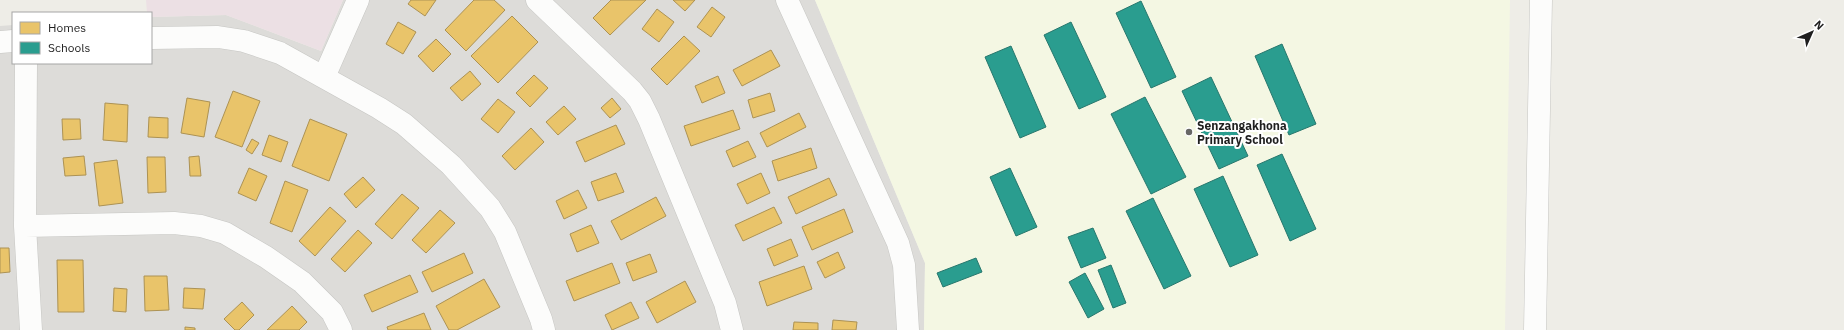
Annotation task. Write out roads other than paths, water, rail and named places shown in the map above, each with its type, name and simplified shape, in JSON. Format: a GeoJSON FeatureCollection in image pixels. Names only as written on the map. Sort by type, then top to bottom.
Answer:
{"type":"FeatureCollection","features":[{"type":"Feature","properties":{"kind":"street"},"geometry":{"type":"LineString","coordinates":[[324,77],[358,0]]}},
{"type":"Feature","properties":{"kind":"street"},"geometry":{"type":"LineString","coordinates":[[537,0],[632,91],[640,101],[650,119],[725,303],[732,330]]}},
{"type":"Feature","properties":{"kind":"street"},"geometry":{"type":"LineString","coordinates":[[788,0],[898,243],[904,265],[908,330]]}},
{"type":"Feature","properties":{"kind":"street"},"geometry":{"type":"LineString","coordinates":[[1535,330],[1541,0]]}},
{"type":"Feature","properties":{"kind":"street"},"geometry":{"type":"LineString","coordinates":[[152,38],[218,37],[244,41],[280,53],[404,124],[451,165],[490,208],[505,232],[541,319],[544,330]]}},
{"type":"Feature","properties":{"kind":"street"},"geometry":{"type":"LineString","coordinates":[[0,42],[12,41]]}},
{"type":"Feature","properties":{"kind":"street"},"geometry":{"type":"LineString","coordinates":[[26,64],[26,226],[31,330]]}},
{"type":"Feature","properties":{"kind":"street"},"geometry":{"type":"LineString","coordinates":[[26,226],[174,223],[201,226],[225,233],[266,257],[302,282],[332,312],[341,330]]}},
{"type":"Feature","properties":{"kind":"place","name":"Senzangakhona Primary School"},"geometry":{"type":"Point","coordinates":[1189,132]}}]}
